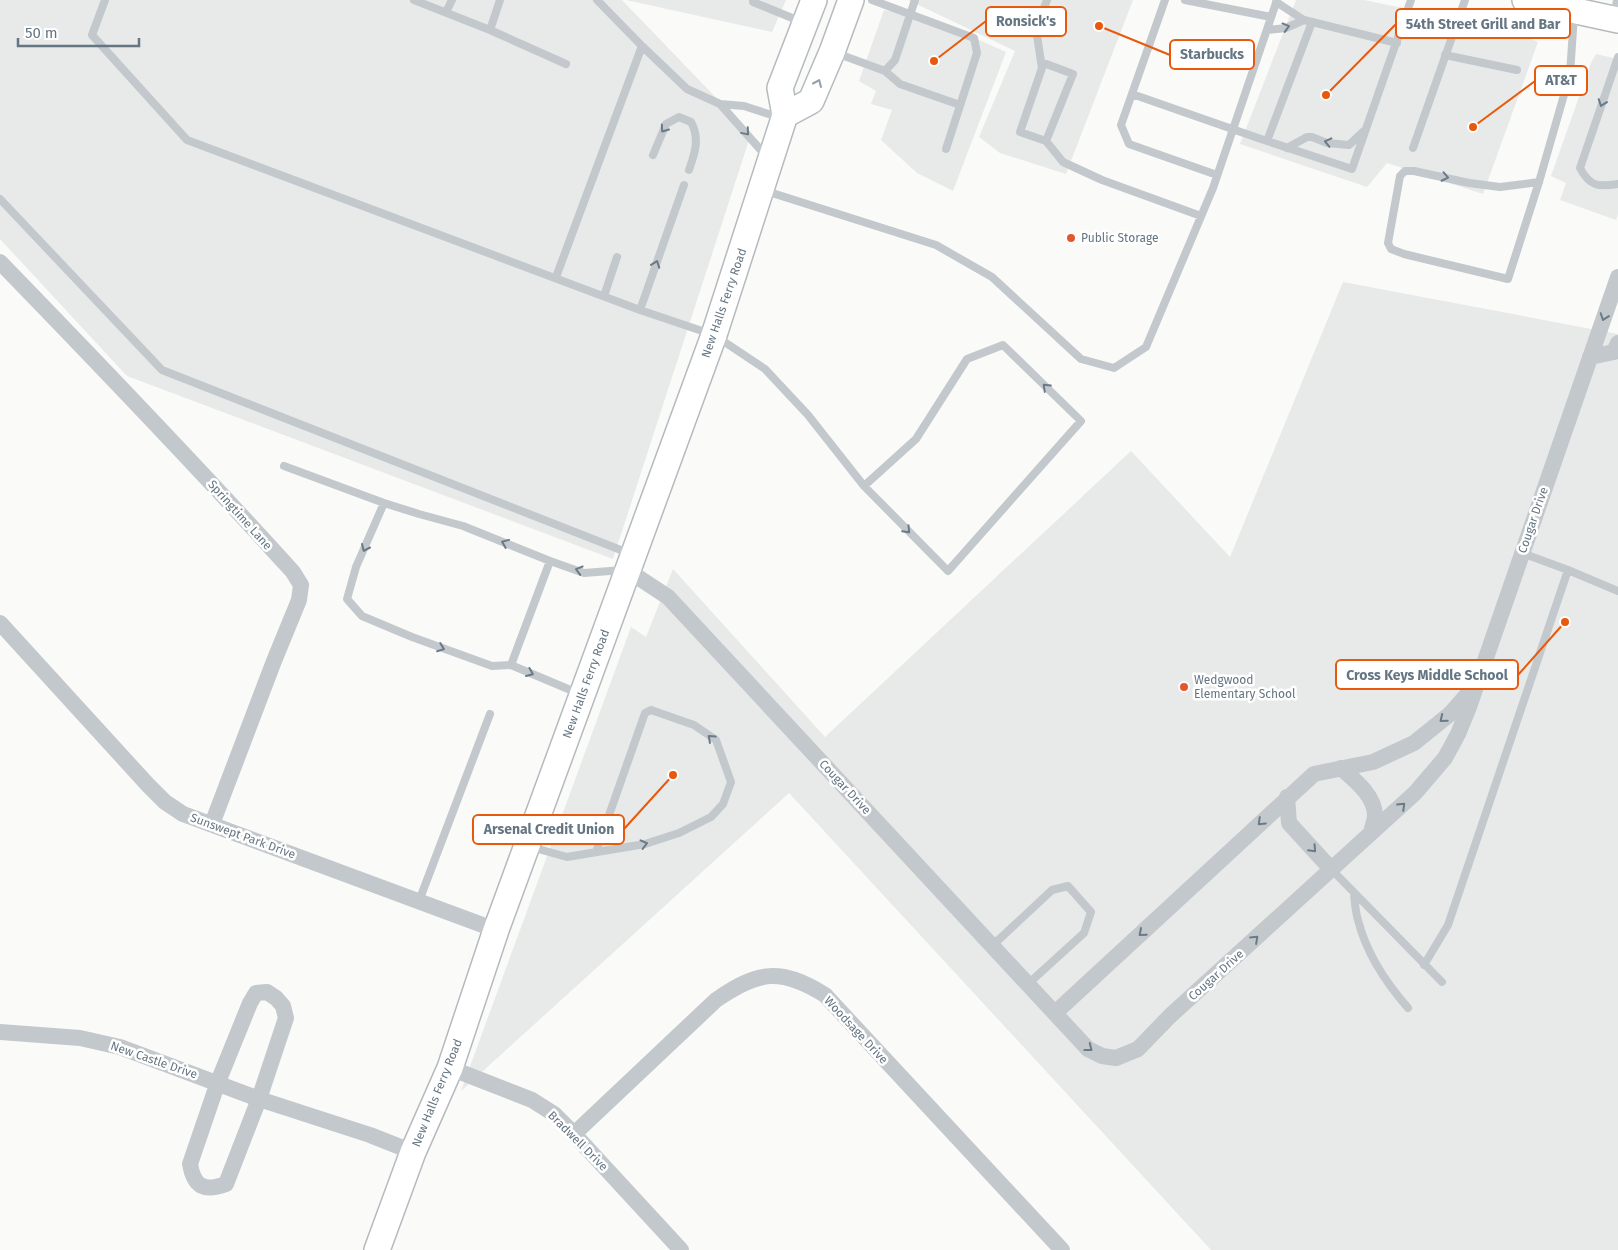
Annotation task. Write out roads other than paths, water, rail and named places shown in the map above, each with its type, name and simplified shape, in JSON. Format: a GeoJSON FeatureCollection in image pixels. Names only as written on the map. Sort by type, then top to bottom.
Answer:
{"type":"FeatureCollection","features":[{"type":"Feature","properties":{"kind":"main road","name":"New Halls Ferry Road"},"geometry":{"type":"LineString","coordinates":[[377,1250],[413,1152],[450,1068],[496,930],[714,335],[784,117],[780,88],[814,0]]}},
{"type":"Feature","properties":{"kind":"main road"},"geometry":{"type":"LineString","coordinates":[[784,117],[810,101],[832,52],[851,0]]}},
{"type":"Feature","properties":{"kind":"main road"},"geometry":{"type":"LineString","coordinates":[[1525,0],[1574,10],[1616,13]]}},
{"type":"Feature","properties":{"kind":"street","name":"Springtime Lane"},"geometry":{"type":"LineString","coordinates":[[0,262],[130,395],[211,482],[292,572],[301,585],[299,600],[274,660],[212,824]]}},
{"type":"Feature","properties":{"kind":"street","name":"Cougar Drive"},"geometry":{"type":"LineString","coordinates":[[630,562],[668,597],[1088,1049],[1102,1056],[1116,1058],[1138,1049],[1170,1016],[1415,793],[1445,758],[1458,734],[1477,684],[1618,277]]}},
{"type":"Feature","properties":{"kind":"street"},"geometry":{"type":"LineString","coordinates":[[1590,357],[1617,349]]}},
{"type":"Feature","properties":{"kind":"street","name":"Sunswept Park Drive"},"geometry":{"type":"LineString","coordinates":[[0,623],[148,785],[165,802],[183,814],[496,930]]}},
{"type":"Feature","properties":{"kind":"street","name":"Cougar Drive"},"geometry":{"type":"LineString","coordinates":[[1055,1013],[1314,774],[1373,762],[1414,743],[1450,714],[1477,684]]}},
{"type":"Feature","properties":{"kind":"street"},"geometry":{"type":"LineString","coordinates":[[1341,768],[1366,792],[1372,804],[1375,816],[1371,833]]}},
{"type":"Feature","properties":{"kind":"street"},"geometry":{"type":"LineString","coordinates":[[1288,797],[1289,823],[1331,869]]}},
{"type":"Feature","properties":{"kind":"street","name":"Woodsage Drive"},"geometry":{"type":"LineString","coordinates":[[574,1134],[716,1000],[736,986],[761,976],[786,977],[809,986],[825,996],[1062,1250]]}},
{"type":"Feature","properties":{"kind":"street"},"geometry":{"type":"LineString","coordinates":[[267,992],[284,1006],[286,1018],[259,1099],[226,1184],[215,1188],[203,1187],[192,1178],[190,1164],[218,1082],[250,1003],[256,993],[267,992]]}},
{"type":"Feature","properties":{"kind":"street","name":"New Castle Drive"},"geometry":{"type":"LineString","coordinates":[[0,1032],[80,1038],[120,1047],[218,1082],[259,1099],[370,1135],[413,1152]]}},
{"type":"Feature","properties":{"kind":"street","name":"Bradwell Drive"},"geometry":{"type":"LineString","coordinates":[[450,1068],[532,1100],[554,1114],[681,1250]]}},
{"type":"Feature","properties":{"kind":"lane"},"geometry":{"type":"LineString","coordinates":[[105,0],[92,35],[187,140],[640,310],[714,335],[765,369],[808,415],[864,486],[948,571],[1080,421],[1003,346],[966,359],[916,439],[864,486]]}},
{"type":"Feature","properties":{"kind":"lane"},"geometry":{"type":"LineString","coordinates":[[414,0],[490,30],[566,64]]}},
{"type":"Feature","properties":{"kind":"lane"},"geometry":{"type":"LineString","coordinates":[[446,12],[452,0]]}},
{"type":"Feature","properties":{"kind":"lane"},"geometry":{"type":"LineString","coordinates":[[490,30],[500,0]]}},
{"type":"Feature","properties":{"kind":"lane"},"geometry":{"type":"LineString","coordinates":[[597,0],[687,89],[720,104],[744,106],[784,117]]}},
{"type":"Feature","properties":{"kind":"lane"},"geometry":{"type":"LineString","coordinates":[[872,0],[974,38],[977,53],[946,149]]}},
{"type":"Feature","properties":{"kind":"lane"},"geometry":{"type":"LineString","coordinates":[[885,71],[895,60],[915,0]]}},
{"type":"Feature","properties":{"kind":"lane"},"geometry":{"type":"LineString","coordinates":[[1046,0],[1036,29],[1042,68],[1020,132],[1046,141],[1063,162],[1102,180],[1201,216]]}},
{"type":"Feature","properties":{"kind":"lane"},"geometry":{"type":"LineString","coordinates":[[1165,0],[1121,126],[1129,144],[1217,175]]}},
{"type":"Feature","properties":{"kind":"lane"},"geometry":{"type":"LineString","coordinates":[[1185,0],[1271,18]]}},
{"type":"Feature","properties":{"kind":"lane"},"geometry":{"type":"LineString","coordinates":[[1132,94],[1352,169],[1411,0]]}},
{"type":"Feature","properties":{"kind":"lane"},"geometry":{"type":"LineString","coordinates":[[1412,148],[1465,0]]}},
{"type":"Feature","properties":{"kind":"lane"},"geometry":{"type":"LineString","coordinates":[[750,1],[806,24]]}},
{"type":"Feature","properties":{"kind":"lane"},"geometry":{"type":"LineString","coordinates":[[761,190],[936,245],[992,277],[1081,359],[1114,368],[1146,347],[1217,175],[1277,1],[1308,21],[1396,44]]}},
{"type":"Feature","properties":{"kind":"lane"},"geometry":{"type":"LineString","coordinates":[[1539,182],[1500,187],[1469,183],[1414,170],[1404,171],[1400,176],[1388,244],[1390,249],[1508,279],[1539,182],[1570,74],[1574,10]]}},
{"type":"Feature","properties":{"kind":"lane"},"geometry":{"type":"LineString","coordinates":[[1267,30],[1286,28],[1308,21]]}},
{"type":"Feature","properties":{"kind":"lane"},"geometry":{"type":"LineString","coordinates":[[1267,141],[1308,21]]}},
{"type":"Feature","properties":{"kind":"lane"},"geometry":{"type":"LineString","coordinates":[[556,277],[642,46]]}},
{"type":"Feature","properties":{"kind":"lane"},"geometry":{"type":"LineString","coordinates":[[832,52],[885,71],[900,84],[960,105]]}},
{"type":"Feature","properties":{"kind":"lane"},"geometry":{"type":"LineString","coordinates":[[1445,55],[1517,70]]}},
{"type":"Feature","properties":{"kind":"lane"},"geometry":{"type":"LineString","coordinates":[[1618,57],[1616,70],[1580,168],[1585,178],[1594,184],[1604,186],[1618,184]]}},
{"type":"Feature","properties":{"kind":"lane"},"geometry":{"type":"LineString","coordinates":[[1041,62],[1073,74],[1046,141]]}},
{"type":"Feature","properties":{"kind":"lane"},"geometry":{"type":"LineString","coordinates":[[720,104],[771,161]]}},
{"type":"Feature","properties":{"kind":"lane"},"geometry":{"type":"LineString","coordinates":[[653,155],[666,124],[679,117],[691,122],[697,132],[694,156],[689,170]]}},
{"type":"Feature","properties":{"kind":"lane"},"geometry":{"type":"LineString","coordinates":[[1287,148],[1307,137],[1327,143],[1349,145],[1366,129]]}},
{"type":"Feature","properties":{"kind":"lane"},"geometry":{"type":"LineString","coordinates":[[640,310],[684,185]]}},
{"type":"Feature","properties":{"kind":"lane"},"geometry":{"type":"LineString","coordinates":[[0,199],[162,370],[630,562]]}},
{"type":"Feature","properties":{"kind":"lane"},"geometry":{"type":"LineString","coordinates":[[604,296],[617,257]]}},
{"type":"Feature","properties":{"kind":"lane"},"geometry":{"type":"LineString","coordinates":[[284,466],[384,503],[463,526],[584,573],[630,562]]}},
{"type":"Feature","properties":{"kind":"lane"},"geometry":{"type":"LineString","coordinates":[[384,503],[356,567],[347,599],[362,616],[412,637],[492,666],[511,665],[582,695]]}},
{"type":"Feature","properties":{"kind":"lane"},"geometry":{"type":"LineString","coordinates":[[1522,553],[1568,570],[1618,592]]}},
{"type":"Feature","properties":{"kind":"lane"},"geometry":{"type":"LineString","coordinates":[[511,665],[550,561]]}},
{"type":"Feature","properties":{"kind":"lane"},"geometry":{"type":"LineString","coordinates":[[1424,965],[1448,925],[1568,570]]}},
{"type":"Feature","properties":{"kind":"lane"},"geometry":{"type":"LineString","coordinates":[[527,846],[567,857],[644,844],[679,833],[711,817],[724,804],[731,782],[716,740],[694,725],[651,710],[645,713],[596,852]]}},
{"type":"Feature","properties":{"kind":"lane"},"geometry":{"type":"LineString","coordinates":[[419,901],[490,714]]}},
{"type":"Feature","properties":{"kind":"lane"},"geometry":{"type":"LineString","coordinates":[[1331,869],[1442,982]]}},
{"type":"Feature","properties":{"kind":"lane"},"geometry":{"type":"LineString","coordinates":[[992,946],[1052,890],[1068,886],[1091,912],[1084,933],[1028,984]]}},
{"type":"Feature","properties":{"kind":"lane"},"geometry":{"type":"LineString","coordinates":[[1354,893],[1358,920],[1374,962],[1408,1008]]}},
{"type":"Feature","properties":{"kind":"place","name":"Starbucks"},"geometry":{"type":"Point","coordinates":[1099,26]}},
{"type":"Feature","properties":{"kind":"place","name":"Ronsick's"},"geometry":{"type":"Point","coordinates":[934,61]}},
{"type":"Feature","properties":{"kind":"place","name":"54th Street Grill and Bar"},"geometry":{"type":"Point","coordinates":[1326,95]}},
{"type":"Feature","properties":{"kind":"place","name":"AT&T"},"geometry":{"type":"Point","coordinates":[1473,127]}},
{"type":"Feature","properties":{"kind":"place","name":"Public Storage"},"geometry":{"type":"Point","coordinates":[1071,238]}},
{"type":"Feature","properties":{"kind":"place","name":"Cross Keys Middle School"},"geometry":{"type":"Point","coordinates":[1565,622]}},
{"type":"Feature","properties":{"kind":"place","name":"Wedgwood Elementary School"},"geometry":{"type":"Point","coordinates":[1184,687]}},
{"type":"Feature","properties":{"kind":"place","name":"Arsenal Credit Union"},"geometry":{"type":"Point","coordinates":[673,775]}}]}
